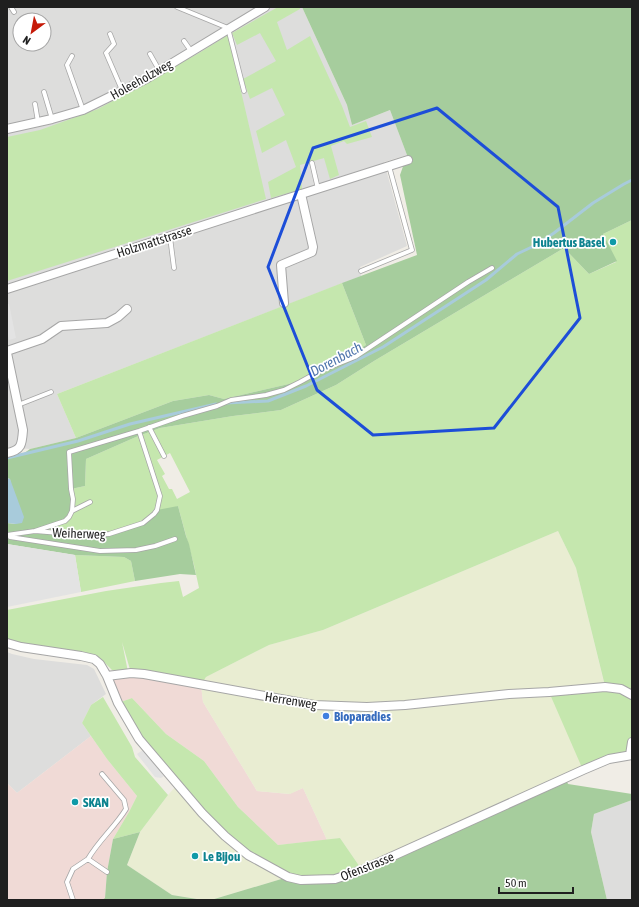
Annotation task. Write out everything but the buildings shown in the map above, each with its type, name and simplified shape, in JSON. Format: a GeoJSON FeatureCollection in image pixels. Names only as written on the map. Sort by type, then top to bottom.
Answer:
{"type":"FeatureCollection","features":[{"type":"Feature","properties":{"kind":"street","name":"Holeeholzweg"},"geometry":{"type":"LineString","coordinates":[[7,129],[52,119],[83,110],[146,79],[265,7]]}},
{"type":"Feature","properties":{"kind":"street","name":"Holzmattstrasse"},"geometry":{"type":"LineString","coordinates":[[7,289],[408,160]]}},
{"type":"Feature","properties":{"kind":"street"},"geometry":{"type":"LineString","coordinates":[[284,303],[281,265],[312,252],[313,247],[301,194]]}},
{"type":"Feature","properties":{"kind":"street"},"geometry":{"type":"LineString","coordinates":[[7,453],[16,451],[21,446],[23,430],[7,352],[42,339],[61,326],[107,323],[118,317],[127,309]]}},
{"type":"Feature","properties":{"kind":"street"},"geometry":{"type":"LineString","coordinates":[[7,643],[21,648],[94,659],[100,664],[107,676]]}},
{"type":"Feature","properties":{"kind":"street","name":"Herrenweg"},"geometry":{"type":"LineString","coordinates":[[107,676],[131,673],[144,674],[314,705],[367,707],[605,687],[621,689],[632,695]]}},
{"type":"Feature","properties":{"kind":"street","name":"Ofenstrasse"},"geometry":{"type":"LineString","coordinates":[[107,676],[118,703],[139,739],[202,813],[224,836],[248,856],[288,877],[301,880],[335,879],[362,870],[583,770],[609,760],[631,755],[632,742]]}},
{"type":"Feature","properties":{"kind":"lane"},"geometry":{"type":"LineString","coordinates":[[11,7],[14,12]]}},
{"type":"Feature","properties":{"kind":"lane"},"geometry":{"type":"LineString","coordinates":[[177,7],[228,28],[244,91]]}},
{"type":"Feature","properties":{"kind":"lane"},"geometry":{"type":"LineString","coordinates":[[110,34],[114,44],[106,53],[122,90]]}},
{"type":"Feature","properties":{"kind":"lane"},"geometry":{"type":"LineString","coordinates":[[184,41],[191,51]]}},
{"type":"Feature","properties":{"kind":"lane"},"geometry":{"type":"LineString","coordinates":[[150,54],[159,70]]}},
{"type":"Feature","properties":{"kind":"lane"},"geometry":{"type":"LineString","coordinates":[[72,56],[67,65],[83,110]]}},
{"type":"Feature","properties":{"kind":"lane"},"geometry":{"type":"LineString","coordinates":[[44,92],[52,119]]}},
{"type":"Feature","properties":{"kind":"lane"},"geometry":{"type":"LineString","coordinates":[[35,104],[38,122]]}},
{"type":"Feature","properties":{"kind":"lane"},"geometry":{"type":"LineString","coordinates":[[312,163],[318,188]]}},
{"type":"Feature","properties":{"kind":"lane"},"geometry":{"type":"LineString","coordinates":[[361,272],[412,250],[389,166]]}},
{"type":"Feature","properties":{"kind":"lane"},"geometry":{"type":"LineString","coordinates":[[170,236],[174,268]]}},
{"type":"Feature","properties":{"kind":"lane"},"geometry":{"type":"LineString","coordinates":[[35,531],[65,521],[69,517],[72,510],[73,499],[69,452],[139,431],[226,402],[266,395],[284,390],[320,371],[355,357],[462,286],[492,268]]}},
{"type":"Feature","properties":{"kind":"lane"},"geometry":{"type":"LineString","coordinates":[[17,405],[51,392]]}},
{"type":"Feature","properties":{"kind":"lane"},"geometry":{"type":"LineString","coordinates":[[149,427],[164,456]]}},
{"type":"Feature","properties":{"kind":"lane","name":"Weiherweg"},"geometry":{"type":"LineString","coordinates":[[7,536],[35,531],[95,535],[109,534],[143,523],[157,510],[160,496],[139,431]]}},
{"type":"Feature","properties":{"kind":"lane"},"geometry":{"type":"LineString","coordinates":[[72,510],[90,502]]}},
{"type":"Feature","properties":{"kind":"lane"},"geometry":{"type":"LineString","coordinates":[[7,536],[100,551],[136,550],[155,546],[175,539]]}},
{"type":"Feature","properties":{"kind":"lane"},"geometry":{"type":"LineString","coordinates":[[73,900],[67,882],[74,869],[88,859],[94,848],[121,817],[126,809],[124,800],[102,774]]}},
{"type":"Feature","properties":{"kind":"lane"},"geometry":{"type":"LineString","coordinates":[[88,859],[107,872]]}},
{"type":"Feature","properties":{"kind":"highlighted area"},"geometry":{"type":"Polygon","coordinates":[[[437,108],[558,207],[580,318],[494,428],[373,435],[317,390],[268,267],[313,148],[437,108]]]}},
{"type":"Feature","properties":{"kind":"shaded area"},"geometry":{"type":"Polygon","coordinates":[[[7,7],[302,7],[347,105],[352,125],[390,110],[407,155],[384,162],[407,246],[360,267],[361,276],[57,394],[76,438],[30,449],[7,447],[7,7]]]}},
{"type":"Feature","properties":{"kind":"shaded area"},"geometry":{"type":"Polygon","coordinates":[[[7,304],[9,304],[16,338],[9,340],[7,331],[7,304]]]}},
{"type":"Feature","properties":{"kind":"shaded area"},"geometry":{"type":"Polygon","coordinates":[[[7,544],[75,555],[81,592],[7,607],[7,544]]]}},
{"type":"Feature","properties":{"kind":"shaded area"},"geometry":{"type":"Polygon","coordinates":[[[7,652],[34,659],[87,665],[94,669],[106,694],[91,705],[82,723],[91,736],[17,793],[7,783],[7,652]]]}},
{"type":"Feature","properties":{"kind":"shaded area"},"geometry":{"type":"Polygon","coordinates":[[[131,673],[201,685],[203,702],[257,791],[289,794],[303,788],[327,840],[278,845],[238,807],[204,761],[166,734],[132,698],[118,703],[107,676],[131,673]]]}},
{"type":"Feature","properties":{"kind":"shaded area"},"geometry":{"type":"Polygon","coordinates":[[[91,736],[107,759],[137,796],[113,839],[107,872],[105,898],[102,900],[7,900],[7,783],[17,793],[91,736]]]}},
{"type":"Feature","properties":{"kind":"shaded area"},"geometry":{"type":"Polygon","coordinates":[[[143,750],[164,776],[161,778],[155,777],[137,754],[143,750]]]}},
{"type":"Feature","properties":{"kind":"shaded area"},"geometry":{"type":"Polygon","coordinates":[[[632,800],[632,900],[607,900],[591,832],[594,814],[632,800]]]}},
{"type":"Feature","properties":{"kind":"green space"},"geometry":{"type":"Polygon","coordinates":[[[278,7],[300,7],[300,9],[277,22],[287,50],[310,36],[350,127],[366,121],[372,137],[347,144],[344,141],[331,146],[339,175],[330,179],[324,158],[300,165],[302,189],[271,198],[268,182],[296,167],[286,140],[262,153],[256,131],[285,115],[272,88],[250,99],[243,79],[276,61],[260,33],[237,45],[232,33],[278,7]]]}},
{"type":"Feature","properties":{"kind":"green space"},"geometry":{"type":"Polygon","coordinates":[[[302,7],[632,7],[632,220],[603,234],[617,261],[589,274],[564,248],[336,385],[281,410],[160,428],[86,459],[85,486],[71,489],[72,511],[65,521],[24,533],[109,534],[143,523],[157,510],[178,506],[196,575],[180,574],[135,581],[131,561],[124,557],[75,555],[7,544],[7,523],[16,524],[10,479],[7,478],[7,456],[23,454],[30,449],[76,438],[173,401],[209,395],[224,399],[293,383],[366,345],[342,283],[417,255],[400,175],[407,155],[390,110],[352,125],[347,105],[302,7]]]}},
{"type":"Feature","properties":{"kind":"green space"},"geometry":{"type":"Polygon","coordinates":[[[228,35],[266,199],[7,281],[7,137],[40,130],[98,109],[199,53],[228,35]]]}},
{"type":"Feature","properties":{"kind":"green space"},"geometry":{"type":"Polygon","coordinates":[[[632,220],[632,741],[630,755],[583,770],[549,692],[605,686],[576,568],[558,531],[323,630],[269,645],[206,677],[201,685],[131,673],[122,642],[128,672],[112,670],[101,659],[84,652],[25,645],[7,639],[7,610],[106,591],[161,583],[179,581],[183,597],[199,588],[178,506],[143,523],[109,534],[22,533],[71,489],[85,486],[86,459],[160,428],[281,410],[336,385],[564,248],[589,274],[616,262],[603,234],[632,220]],[[170,453],[157,460],[165,474],[162,476],[169,489],[172,489],[177,499],[190,492],[170,453]]]}},
{"type":"Feature","properties":{"kind":"green space"},"geometry":{"type":"Polygon","coordinates":[[[342,283],[366,345],[293,383],[224,399],[209,395],[173,401],[76,438],[57,394],[342,283]]]}},
{"type":"Feature","properties":{"kind":"green space"},"geometry":{"type":"Polygon","coordinates":[[[558,531],[576,568],[605,687],[583,770],[362,870],[340,838],[327,840],[303,788],[290,794],[257,791],[203,702],[201,685],[206,677],[269,645],[323,630],[558,531]]]}},
{"type":"Feature","properties":{"kind":"green space"},"geometry":{"type":"Polygon","coordinates":[[[75,555],[124,557],[131,561],[135,581],[81,592],[75,555]]]}},
{"type":"Feature","properties":{"kind":"green space"},"geometry":{"type":"Polygon","coordinates":[[[103,697],[132,747],[135,757],[168,795],[140,832],[113,839],[137,796],[107,759],[82,723],[91,705],[103,697]]]}},
{"type":"Feature","properties":{"kind":"green space"},"geometry":{"type":"Polygon","coordinates":[[[132,698],[166,734],[204,761],[238,807],[278,845],[340,838],[362,870],[335,879],[288,877],[225,836],[139,739],[118,703],[132,698]]]}},
{"type":"Feature","properties":{"kind":"green space"},"geometry":{"type":"Polygon","coordinates":[[[566,779],[568,784],[632,794],[632,800],[594,814],[591,832],[607,900],[211,900],[288,877],[335,879],[566,779]]]}},
{"type":"Feature","properties":{"kind":"green space"},"geometry":{"type":"Polygon","coordinates":[[[178,784],[288,877],[211,900],[203,900],[172,895],[127,865],[140,832],[178,784]]]}},
{"type":"Feature","properties":{"kind":"green space"},"geometry":{"type":"Polygon","coordinates":[[[140,832],[127,865],[172,895],[203,900],[102,900],[105,898],[107,872],[113,839],[140,832]]]}},
{"type":"Feature","properties":{"kind":"water"},"geometry":{"type":"Polygon","coordinates":[[[7,478],[10,479],[24,517],[22,523],[7,523],[7,478]]]}},
{"type":"Feature","properties":{"kind":"waterway","name":"Dorenbach"},"geometry":{"type":"LineString","coordinates":[[225,403],[268,401],[306,386],[383,347],[486,280],[517,254],[536,245],[554,233],[593,203],[632,180]]}},
{"type":"Feature","properties":{"kind":"waterway","name":"Dorenbach"},"geometry":{"type":"LineString","coordinates":[[7,458],[78,441],[130,424],[216,404]]}},
{"type":"Feature","properties":{"kind":"place","name":"Hubertus Basel"},"geometry":{"type":"Point","coordinates":[613,242]}},
{"type":"Feature","properties":{"kind":"place","name":"Bioparadies"},"geometry":{"type":"Point","coordinates":[326,716]}},
{"type":"Feature","properties":{"kind":"place","name":"SKAN"},"geometry":{"type":"Point","coordinates":[75,802]}},
{"type":"Feature","properties":{"kind":"place","name":"Le Bijou"},"geometry":{"type":"Point","coordinates":[195,856]}}]}
